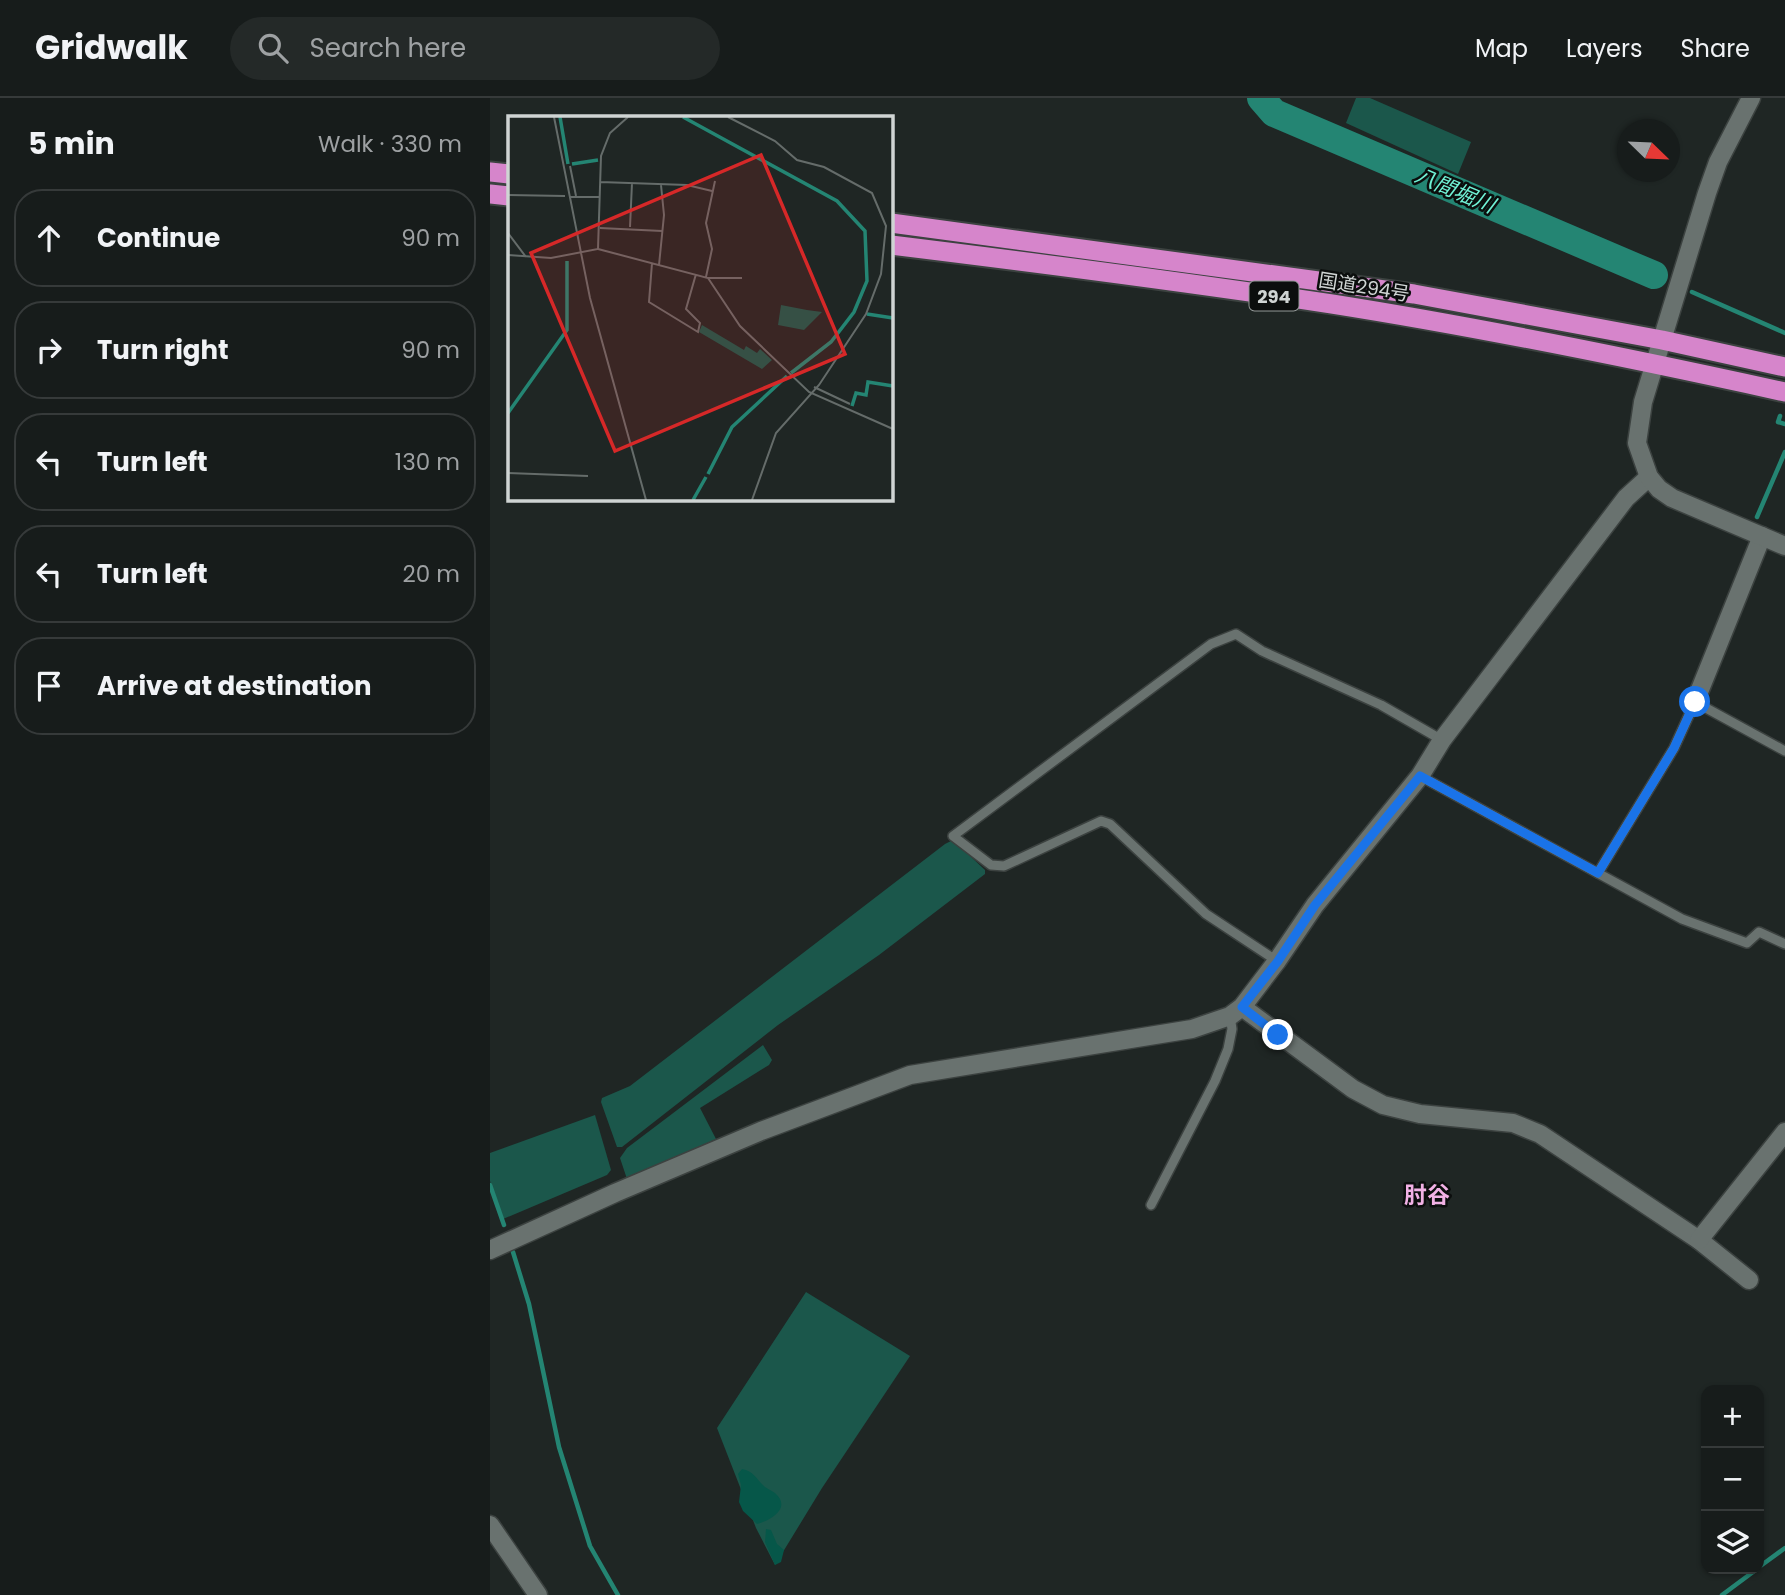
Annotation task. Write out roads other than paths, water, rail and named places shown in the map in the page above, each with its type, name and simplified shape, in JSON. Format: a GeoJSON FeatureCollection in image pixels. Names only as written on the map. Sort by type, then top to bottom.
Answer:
{"type":"FeatureCollection","features":[{"type":"Feature","properties":{"kind":"highway"},"geometry":{"type":"LineString","coordinates":[[490,172],[508,174]]}},
{"type":"Feature","properties":{"kind":"highway"},"geometry":{"type":"LineString","coordinates":[[490,194],[508,196]]}},
{"type":"Feature","properties":{"kind":"highway","name":"国道294号"},"geometry":{"type":"LineString","coordinates":[[892,223],[1414,294],[1662,340],[1785,368]]}},
{"type":"Feature","properties":{"kind":"highway","name":"国道294号"},"geometry":{"type":"LineString","coordinates":[[892,245],[1332,304],[1655,363],[1785,392]]}},
{"type":"Feature","properties":{"kind":"street"},"geometry":{"type":"LineString","coordinates":[[1751,98],[1718,162],[1643,402],[1637,443],[1649,477],[1659,489],[1672,498],[1785,546]]}},
{"type":"Feature","properties":{"kind":"street"},"geometry":{"type":"LineString","coordinates":[[490,1250],[761,1131],[910,1075],[1192,1029],[1236,1011],[1278,961],[1315,905],[1420,776],[1442,740],[1626,498],[1649,477]]}},
{"type":"Feature","properties":{"kind":"street"},"geometry":{"type":"LineString","coordinates":[[1695,702],[1762,536]]}},
{"type":"Feature","properties":{"kind":"street"},"geometry":{"type":"LineString","coordinates":[[1236,1011],[1368,1098],[1400,1110],[1513,1123],[1540,1134],[1699,1240],[1749,1280]]}},
{"type":"Feature","properties":{"kind":"street"},"geometry":{"type":"LineString","coordinates":[[1699,1240],[1785,1132]]}},
{"type":"Feature","properties":{"kind":"street"},"geometry":{"type":"LineString","coordinates":[[490,1525],[538,1595]]}},
{"type":"Feature","properties":{"kind":"lane"},"geometry":{"type":"LineString","coordinates":[[1278,961],[1206,914],[1110,824],[1101,821],[1004,866],[991,865],[953,836],[1211,645],[1236,634],[1262,651],[1381,705],[1442,740]]}},
{"type":"Feature","properties":{"kind":"lane"},"geometry":{"type":"LineString","coordinates":[[1598,873],[1674,748],[1695,702],[1785,751]]}},
{"type":"Feature","properties":{"kind":"lane"},"geometry":{"type":"LineString","coordinates":[[1420,776],[1682,919],[1747,943],[1759,932],[1785,944]]}},
{"type":"Feature","properties":{"kind":"lane"},"geometry":{"type":"LineString","coordinates":[[1151,1205],[1215,1081],[1228,1049],[1236,1011]]}},
{"type":"Feature","properties":{"kind":"waterway","name":"八間堀川"},"geometry":{"type":"LineString","coordinates":[[1261,98],[1274,113],[1654,275]]}},
{"type":"Feature","properties":{"kind":"waterway","name":"八間堀川"},"geometry":{"type":"LineString","coordinates":[[1692,292],[1785,333]]}},
{"type":"Feature","properties":{"kind":"waterway","name":"八間堀川"},"geometry":{"type":"LineString","coordinates":[[1780,416],[1778,422],[1785,424]]}},
{"type":"Feature","properties":{"kind":"waterway"},"geometry":{"type":"LineString","coordinates":[[1757,517],[1785,452]]}},
{"type":"Feature","properties":{"kind":"waterway"},"geometry":{"type":"LineString","coordinates":[[490,1185],[504,1225]]}},
{"type":"Feature","properties":{"kind":"waterway"},"geometry":{"type":"LineString","coordinates":[[513,1252],[529,1304],[559,1447],[590,1546],[618,1595]]}},
{"type":"Feature","properties":{"kind":"waterway"},"geometry":{"type":"LineString","coordinates":[[1764,1563],[1785,1548]]}},
{"type":"Feature","properties":{"kind":"waterway"},"geometry":{"type":"LineString","coordinates":[[1722,1595],[1750,1574]]}},
{"type":"Feature","properties":{"kind":"district","name":"肘谷"},"geometry":{"type":"Point","coordinates":[1427,1195]}}]}
